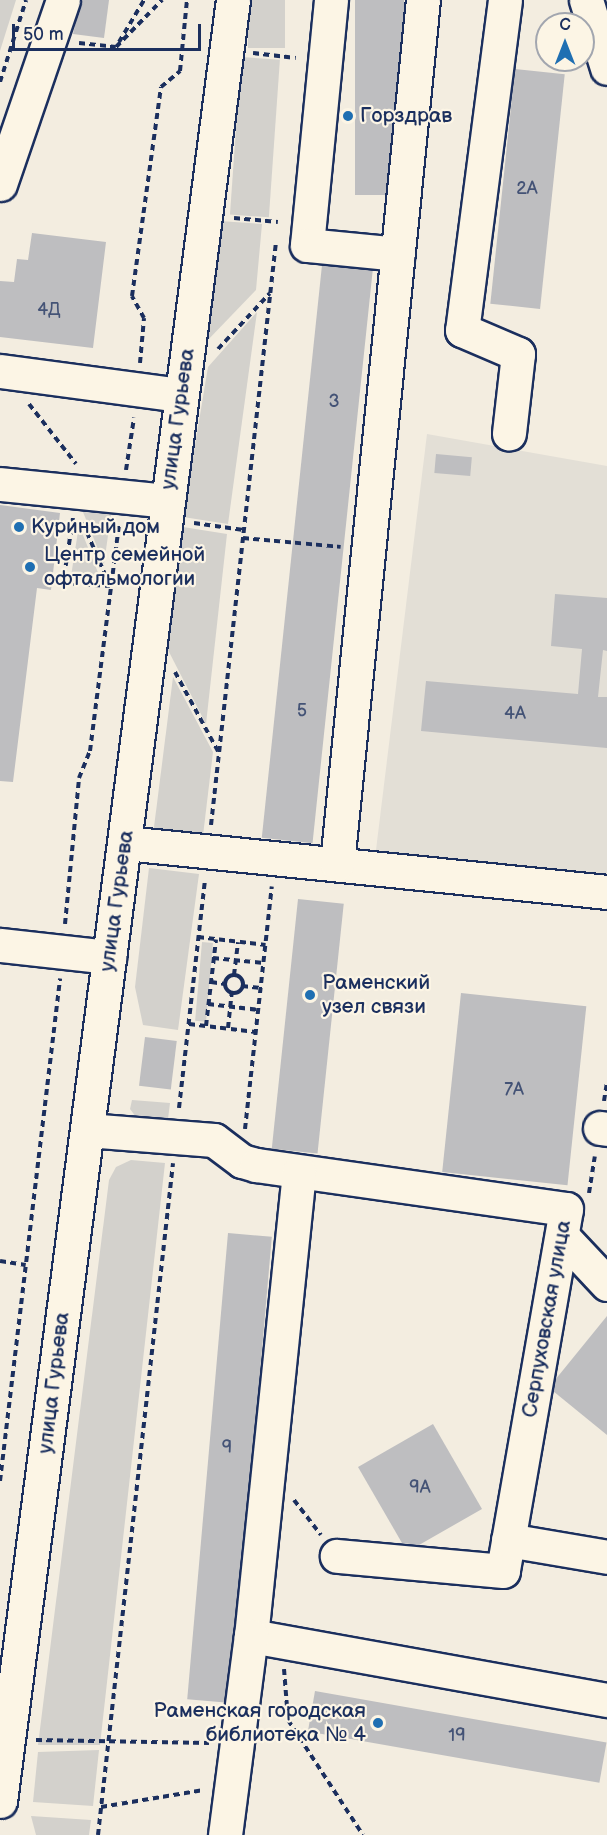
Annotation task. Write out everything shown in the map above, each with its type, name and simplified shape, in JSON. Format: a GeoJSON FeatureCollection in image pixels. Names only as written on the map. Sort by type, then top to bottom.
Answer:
{"type":"FeatureCollection","features":[{"type":"Feature","properties":{"kind":"main road"},"geometry":{"type":"LineString","coordinates":[[0,184],[63,0]]}},
{"type":"Feature","properties":{"kind":"main road","name":"улица Гурьева"},"geometry":{"type":"LineString","coordinates":[[0,1801],[232,0]]}},
{"type":"Feature","properties":{"kind":"main road"},"geometry":{"type":"LineString","coordinates":[[331,0],[307,246],[398,254]]}},
{"type":"Feature","properties":{"kind":"main road"},"geometry":{"type":"LineString","coordinates":[[337,864],[423,0]]}},
{"type":"Feature","properties":{"kind":"main road"},"geometry":{"type":"LineString","coordinates":[[505,0],[462,330],[518,354],[509,433]]}},
{"type":"Feature","properties":{"kind":"main road"},"geometry":{"type":"LineString","coordinates":[[586,0],[607,68]]}},
{"type":"Feature","properties":{"kind":"main road"},"geometry":{"type":"LineString","coordinates":[[0,371],[181,395]]}},
{"type":"Feature","properties":{"kind":"main road"},"geometry":{"type":"LineString","coordinates":[[0,484],[123,494],[167,501]]}},
{"type":"Feature","properties":{"kind":"main road"},"geometry":{"type":"LineString","coordinates":[[125,843],[607,892]]}},
{"type":"Feature","properties":{"kind":"main road"},"geometry":{"type":"LineString","coordinates":[[0,945],[109,957]]}},
{"type":"Feature","properties":{"kind":"main road","name":"Серпуховская улица"},"geometry":{"type":"LineString","coordinates":[[87,1130],[176,1135],[214,1140],[242,1161],[299,1172],[566,1209],[503,1571],[338,1556]]}},
{"type":"Feature","properties":{"kind":"main road"},"geometry":{"type":"LineString","coordinates":[[225,1835],[269,1469],[299,1172]]}},
{"type":"Feature","properties":{"kind":"main road"},"geometry":{"type":"LineString","coordinates":[[562,1236],[607,1284]]}},
{"type":"Feature","properties":{"kind":"main road"},"geometry":{"type":"LineString","coordinates":[[508,1540],[607,1557]]}},
{"type":"Feature","properties":{"kind":"main road"},"geometry":{"type":"LineString","coordinates":[[250,1636],[607,1700]]}},
{"type":"Feature","properties":{"kind":"path"},"geometry":{"type":"LineString","coordinates":[[0,82],[26,0]]}},
{"type":"Feature","properties":{"kind":"path"},"geometry":{"type":"LineString","coordinates":[[116,48],[144,0]]}},
{"type":"Feature","properties":{"kind":"path"},"geometry":{"type":"LineString","coordinates":[[116,48],[162,0]]}},
{"type":"Feature","properties":{"kind":"path"},"geometry":{"type":"LineString","coordinates":[[0,1481],[64,952],[79,778],[90,751],[137,389],[144,318],[132,296],[161,87],[180,71],[187,0]]}},
{"type":"Feature","properties":{"kind":"path"},"geometry":{"type":"LineString","coordinates":[[49,39],[116,48]]}},
{"type":"Feature","properties":{"kind":"path"},"geometry":{"type":"LineString","coordinates":[[296,69],[298,46]]}},
{"type":"Feature","properties":{"kind":"path"},"geometry":{"type":"LineString","coordinates":[[226,51],[297,58]]}},
{"type":"Feature","properties":{"kind":"path"},"geometry":{"type":"LineString","coordinates":[[98,1835],[280,210]]}},
{"type":"Feature","properties":{"kind":"path"},"geometry":{"type":"LineString","coordinates":[[204,216],[278,222]]}},
{"type":"Feature","properties":{"kind":"path"},"geometry":{"type":"LineString","coordinates":[[214,352],[271,292]]}},
{"type":"Feature","properties":{"kind":"path"},"geometry":{"type":"LineString","coordinates":[[63,583],[75,506]]}},
{"type":"Feature","properties":{"kind":"path"},"geometry":{"type":"LineString","coordinates":[[243,538],[369,550]]}},
{"type":"Feature","properties":{"kind":"path"},"geometry":{"type":"LineString","coordinates":[[171,664],[219,753]]}},
{"type":"Feature","properties":{"kind":"path"},"geometry":{"type":"LineString","coordinates":[[242,1161],[276,858]]}},
{"type":"Feature","properties":{"kind":"path"},"geometry":{"type":"LineString","coordinates":[[198,937],[266,945]]}},
{"type":"Feature","properties":{"kind":"path"},"geometry":{"type":"LineString","coordinates":[[206,1026],[216,939]]}},
{"type":"Feature","properties":{"kind":"path"},"geometry":{"type":"LineString","coordinates":[[225,984],[234,975],[238,942]]}},
{"type":"Feature","properties":{"kind":"path"},"geometry":{"type":"LineString","coordinates":[[213,958],[264,963]]}},
{"type":"Feature","properties":{"kind":"path"},"geometry":{"type":"LineString","coordinates":[[234,975],[241,978],[242,986]]}},
{"type":"Feature","properties":{"kind":"path"},"geometry":{"type":"LineString","coordinates":[[211,982],[225,984],[232,993],[228,1028]]}},
{"type":"Feature","properties":{"kind":"path"},"geometry":{"type":"LineString","coordinates":[[232,993],[242,986],[261,988]]}},
{"type":"Feature","properties":{"kind":"path"},"geometry":{"type":"LineString","coordinates":[[208,1004],[259,1010]]}},
{"type":"Feature","properties":{"kind":"path"},"geometry":{"type":"LineString","coordinates":[[189,1024],[256,1032]]}},
{"type":"Feature","properties":{"kind":"path"},"geometry":{"type":"LineString","coordinates":[[0,1261],[26,1265]]}},
{"type":"Feature","properties":{"kind":"path"},"geometry":{"type":"LineString","coordinates":[[269,1469],[338,1556]]}},
{"type":"Feature","properties":{"kind":"path"},"geometry":{"type":"LineString","coordinates":[[282,1642],[288,1720],[363,1835]]}},
{"type":"Feature","properties":{"kind":"path"},"geometry":{"type":"LineString","coordinates":[[8,1739],[108,1743],[237,1743]]}},
{"type":"Feature","properties":{"kind":"path"},"geometry":{"type":"LineString","coordinates":[[101,1807],[231,1786]]}},
{"type":"Feature","properties":{"kind":"shaded area"},"geometry":{"type":"Polygon","coordinates":[[[0,0],[16,0],[0,51],[0,0]]]}},
{"type":"Feature","properties":{"kind":"shaded area"},"geometry":{"type":"Polygon","coordinates":[[[248,0],[285,0],[285,48],[248,48],[248,0]]]}},
{"type":"Feature","properties":{"kind":"shaded area"},"geometry":{"type":"Polygon","coordinates":[[[241,57],[280,60],[269,217],[230,215],[241,57]]]}},
{"type":"Feature","properties":{"kind":"shaded area"},"geometry":{"type":"Polygon","coordinates":[[[220,221],[262,224],[256,290],[205,343],[220,221]]]}},
{"type":"Feature","properties":{"kind":"shaded area"},"geometry":{"type":"Polygon","coordinates":[[[257,312],[228,524],[183,517],[208,367],[257,312]]]}},
{"type":"Feature","properties":{"kind":"shaded area"},"geometry":{"type":"Polygon","coordinates":[[[427,434],[607,466],[607,879],[376,850],[427,434]]]}},
{"type":"Feature","properties":{"kind":"shaded area"},"geometry":{"type":"Polygon","coordinates":[[[83,512],[111,514],[104,564],[83,512]]]}},
{"type":"Feature","properties":{"kind":"shaded area"},"geometry":{"type":"Polygon","coordinates":[[[79,525],[101,580],[71,576],[79,525]]]}},
{"type":"Feature","properties":{"kind":"shaded area"},"geometry":{"type":"Polygon","coordinates":[[[183,527],[227,534],[206,724],[168,650],[183,527]]]}},
{"type":"Feature","properties":{"kind":"shaded area"},"geometry":{"type":"Polygon","coordinates":[[[173,677],[213,752],[202,844],[153,835],[173,677]]]}},
{"type":"Feature","properties":{"kind":"shaded area"},"geometry":{"type":"Polygon","coordinates":[[[149,868],[199,874],[178,1030],[143,1025],[135,987],[149,868]]]}},
{"type":"Feature","properties":{"kind":"shaded area"},"geometry":{"type":"Polygon","coordinates":[[[202,942],[213,943],[206,1022],[195,1021],[202,942]]]}},
{"type":"Feature","properties":{"kind":"shaded area"},"geometry":{"type":"Polygon","coordinates":[[[132,1100],[170,1103],[167,1127],[136,1117],[130,1109],[132,1100]]]}},
{"type":"Feature","properties":{"kind":"shaded area"},"geometry":{"type":"Polygon","coordinates":[[[131,1160],[165,1163],[100,1745],[38,1745],[109,1180],[116,1167],[131,1160]]]}},
{"type":"Feature","properties":{"kind":"shaded area"},"geometry":{"type":"Polygon","coordinates":[[[99,1750],[93,1806],[33,1802],[38,1752],[99,1750]]]}},
{"type":"Feature","properties":{"kind":"shaded area"},"geometry":{"type":"Polygon","coordinates":[[[31,1816],[91,1820],[89,1835],[36,1835],[31,1816]]]}},
{"type":"Feature","properties":{"kind":"building"},"geometry":{"type":"Polygon","coordinates":[[[81,0],[109,0],[104,38],[73,34],[81,0]]]}},
{"type":"Feature","properties":{"kind":"building"},"geometry":{"type":"Polygon","coordinates":[[[355,0],[404,0],[404,195],[355,195],[355,0]]]}},
{"type":"Feature","properties":{"kind":"building"},"geometry":{"type":"Polygon","coordinates":[[[515,69],[565,74],[540,309],[490,304],[515,69]]]}},
{"type":"Feature","properties":{"kind":"building"},"geometry":{"type":"Polygon","coordinates":[[[32,233],[106,242],[93,348],[0,337],[0,281],[14,282],[17,259],[28,260],[32,233]]]}},
{"type":"Feature","properties":{"kind":"building"},"geometry":{"type":"Polygon","coordinates":[[[322,265],[373,270],[313,843],[262,838],[322,265]]]}},
{"type":"Feature","properties":{"kind":"building"},"geometry":{"type":"Polygon","coordinates":[[[436,454],[472,457],[470,476],[434,473],[436,454]]]}},
{"type":"Feature","properties":{"kind":"building"},"geometry":{"type":"Polygon","coordinates":[[[0,505],[60,513],[51,590],[37,588],[13,782],[0,781],[0,505]]]}},
{"type":"Feature","properties":{"kind":"building"},"geometry":{"type":"Polygon","coordinates":[[[555,594],[607,598],[607,651],[603,650],[598,697],[607,697],[607,748],[421,731],[426,681],[578,694],[582,649],[551,646],[555,594]]]}},
{"type":"Feature","properties":{"kind":"building","name":"Раменский узел связи"},"geometry":{"type":"Polygon","coordinates":[[[298,899],[344,904],[318,1153],[272,1149],[298,899]]]}},
{"type":"Feature","properties":{"kind":"building"},"geometry":{"type":"Polygon","coordinates":[[[461,993],[586,1006],[567,1185],[442,1172],[461,993]]]}},
{"type":"Feature","properties":{"kind":"building"},"geometry":{"type":"Polygon","coordinates":[[[145,1037],[177,1041],[171,1090],[139,1086],[145,1037]]]}},
{"type":"Feature","properties":{"kind":"building"},"geometry":{"type":"Polygon","coordinates":[[[228,1233],[272,1237],[231,1703],[187,1699],[228,1233]]]}},
{"type":"Feature","properties":{"kind":"building"},"geometry":{"type":"Polygon","coordinates":[[[607,1316],[607,1435],[553,1391],[555,1380],[607,1316]]]}},
{"type":"Feature","properties":{"kind":"building"},"geometry":{"type":"Polygon","coordinates":[[[433,1424],[482,1509],[419,1545],[402,1543],[358,1467],[433,1424]]]}},
{"type":"Feature","properties":{"kind":"building"},"geometry":{"type":"Polygon","coordinates":[[[315,1691],[607,1742],[599,1783],[308,1731],[315,1691]]]}},
{"type":"Feature","properties":{"kind":"place","name":"Горздрав"},"geometry":{"type":"Point","coordinates":[348,116]}},
{"type":"Feature","properties":{"kind":"place","name":"Куриный дом"},"geometry":{"type":"Point","coordinates":[19,527]}},
{"type":"Feature","properties":{"kind":"place","name":"Центр семейной офтальмологии"},"geometry":{"type":"Point","coordinates":[30,567]}},
{"type":"Feature","properties":{"kind":"place","name":"Раменский узел связи"},"geometry":{"type":"Point","coordinates":[310,995]}},
{"type":"Feature","properties":{"kind":"place","name":"Раменская городская библиотека № 4"},"geometry":{"type":"Point","coordinates":[378,1723]}}]}
